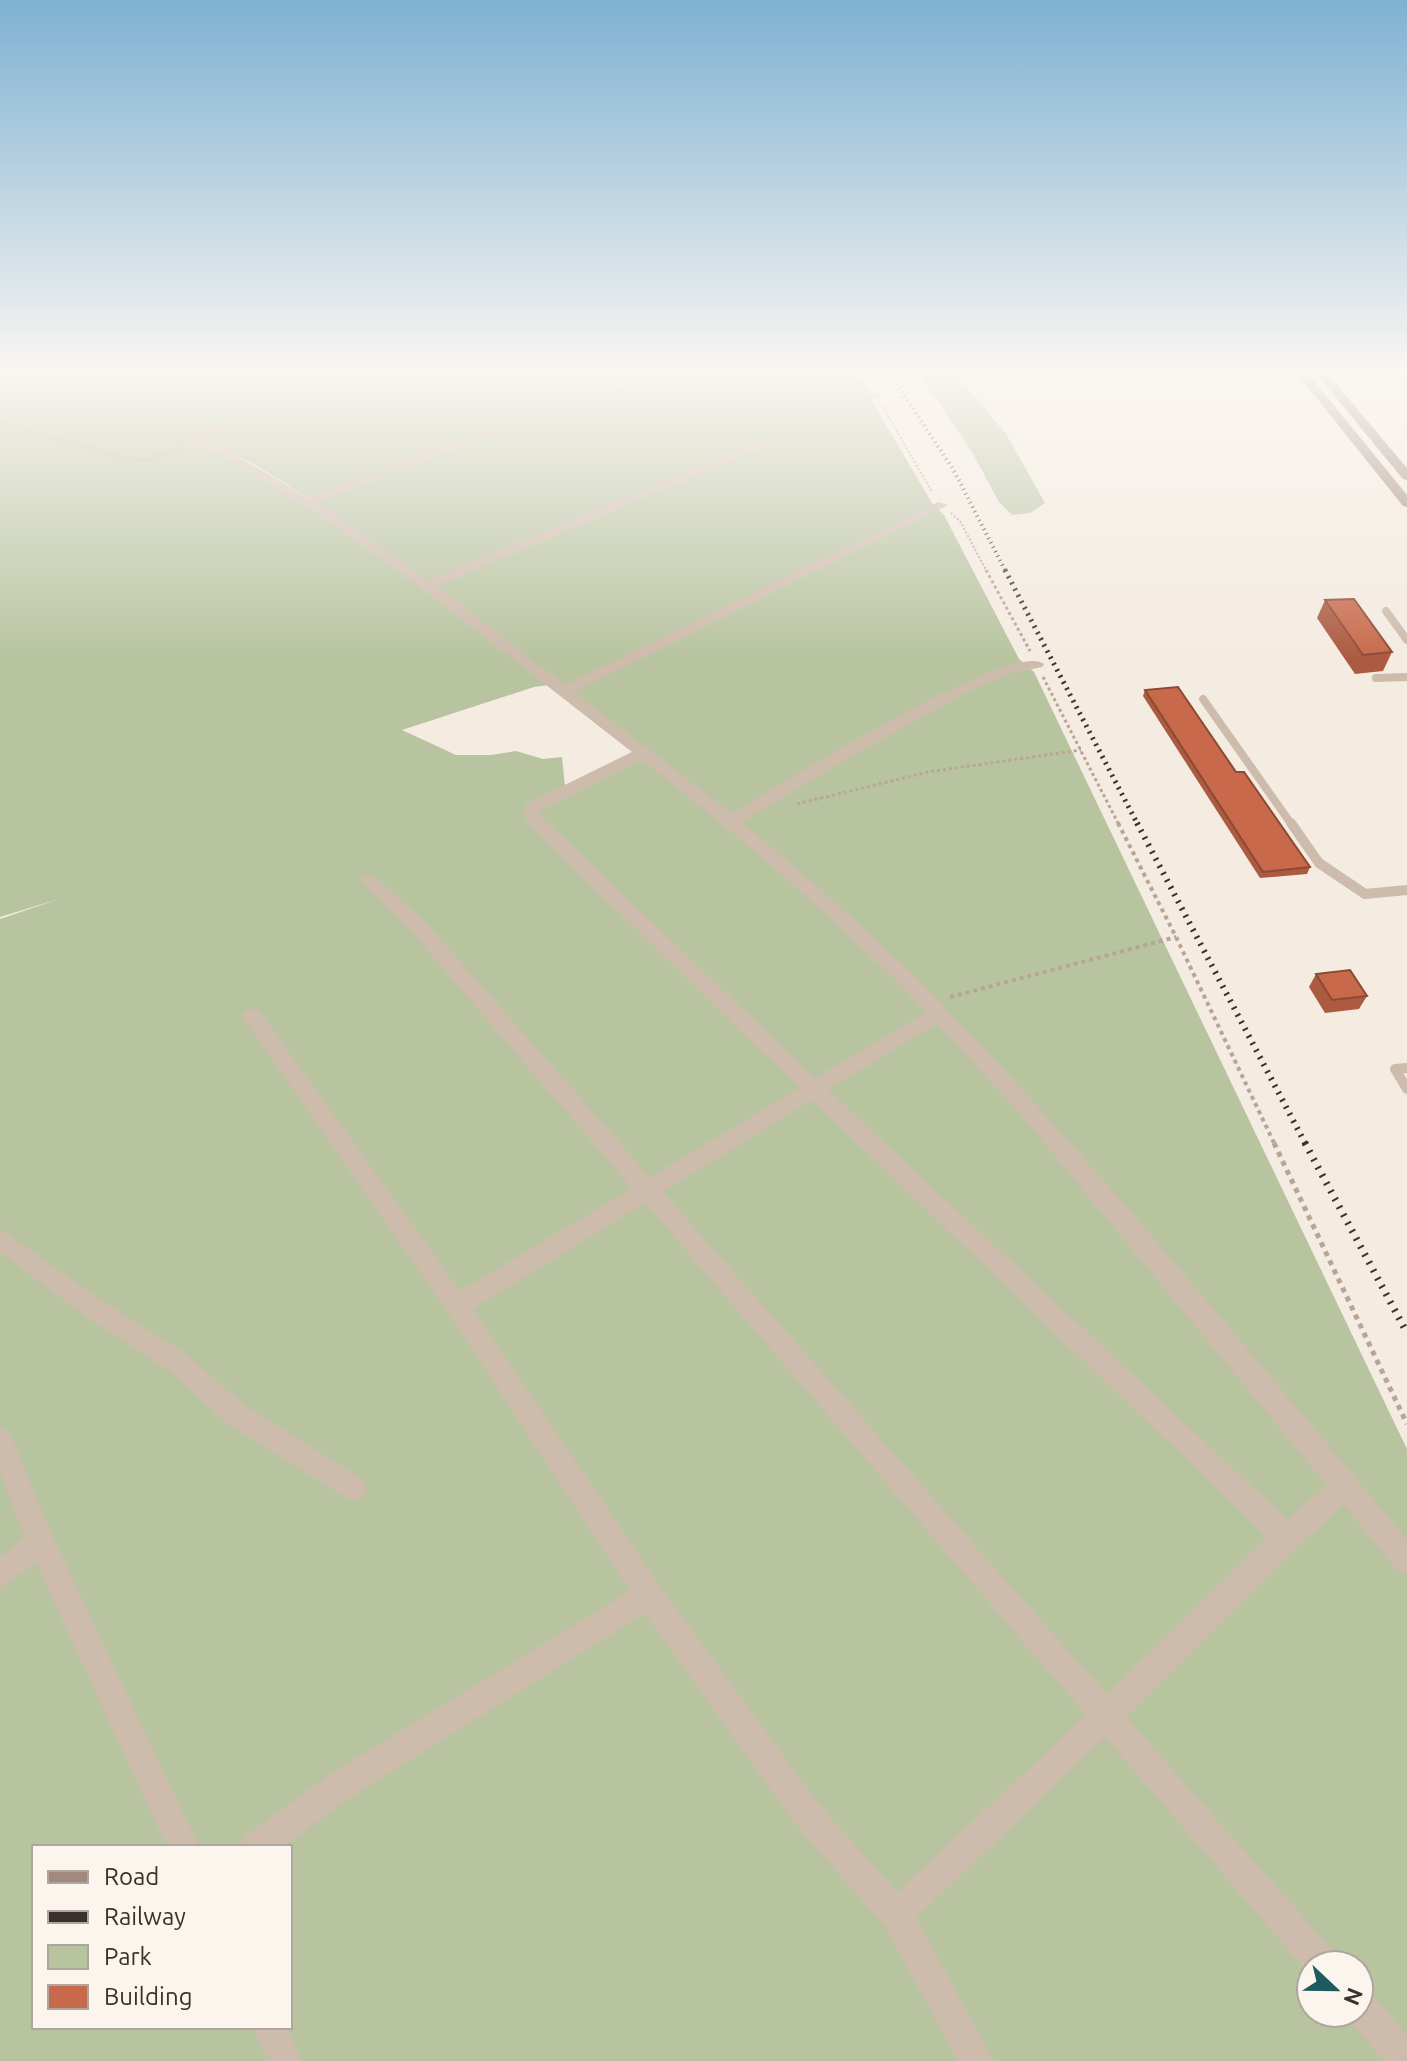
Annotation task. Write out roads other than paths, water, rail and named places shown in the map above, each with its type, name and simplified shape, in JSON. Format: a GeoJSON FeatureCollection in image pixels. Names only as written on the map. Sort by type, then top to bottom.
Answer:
{"type":"FeatureCollection","features":[{"type":"Feature","properties":{"kind":"main road"},"geometry":{"type":"LineString","coordinates":[[1378,467],[1407,503]]}},
{"type":"Feature","properties":{"kind":"street"},"geometry":{"type":"LineString","coordinates":[[252,467],[298,499],[308,501],[427,585],[731,821],[806,886],[934,1008],[1021,1101],[1407,1560]]}},
{"type":"Feature","properties":{"kind":"street"},"geometry":{"type":"LineString","coordinates":[[308,501],[399,467]]}},
{"type":"Feature","properties":{"kind":"street"},"geometry":{"type":"LineString","coordinates":[[427,585],[705,467]]}},
{"type":"Feature","properties":{"kind":"street"},"geometry":{"type":"LineString","coordinates":[[564,691],[942,505]]}},
{"type":"Feature","properties":{"kind":"street"},"geometry":{"type":"LineString","coordinates":[[731,821],[880,733],[993,673],[1014,666],[1037,664]]}},
{"type":"Feature","properties":{"kind":"street"},"geometry":{"type":"LineString","coordinates":[[641,754],[532,808],[531,814],[815,1089],[1287,1537]]}},
{"type":"Feature","properties":{"kind":"street"},"geometry":{"type":"LineString","coordinates":[[369,880],[421,930],[1309,1949]]}},
{"type":"Feature","properties":{"kind":"street"},"geometry":{"type":"LineString","coordinates":[[457,1306],[646,1188],[815,1089],[934,1008]]}},
{"type":"Feature","properties":{"kind":"street"},"geometry":{"type":"LineString","coordinates":[[252,1015],[457,1306],[649,1595],[807,1814],[896,1915],[977,2061]]}},
{"type":"Feature","properties":{"kind":"street"},"geometry":{"type":"LineString","coordinates":[[0,1239],[93,1308],[177,1362],[237,1415],[354,1488]]}},
{"type":"Feature","properties":{"kind":"street"},"geometry":{"type":"LineString","coordinates":[[0,1440],[41,1542],[182,1845]]}},
{"type":"Feature","properties":{"kind":"street"},"geometry":{"type":"LineString","coordinates":[[896,1915],[1106,1716],[1287,1537],[1345,1487]]}},
{"type":"Feature","properties":{"kind":"street"},"geometry":{"type":"LineString","coordinates":[[0,1574],[41,1542]]}},
{"type":"Feature","properties":{"kind":"street"},"geometry":{"type":"LineString","coordinates":[[259,1845],[343,1784],[649,1595]]}},
{"type":"Feature","properties":{"kind":"street"},"geometry":{"type":"LineString","coordinates":[[1375,2024],[1407,2061]]}},
{"type":"Feature","properties":{"kind":"street"},"geometry":{"type":"LineString","coordinates":[[270,2029],[285,2061]]}},
{"type":"Feature","properties":{"kind":"lane"},"geometry":{"type":"LineString","coordinates":[[1386,611],[1407,640]]}},
{"type":"Feature","properties":{"kind":"lane"},"geometry":{"type":"LineString","coordinates":[[1376,678],[1407,677]]}},
{"type":"Feature","properties":{"kind":"lane"},"geometry":{"type":"LineString","coordinates":[[1203,699],[1319,863],[1365,894],[1407,890]]}},
{"type":"Feature","properties":{"kind":"lane"},"geometry":{"type":"LineString","coordinates":[[1407,1068],[1395,1069],[1407,1089]]}},
{"type":"Feature","properties":{"kind":"railway"},"geometry":{"type":"LineString","coordinates":[[952,467],[1006,572]]}},
{"type":"Feature","properties":{"kind":"railway"},"geometry":{"type":"LineString","coordinates":[[1005,570],[1138,825]]}},
{"type":"Feature","properties":{"kind":"railway"},"geometry":{"type":"LineString","coordinates":[[1137,823],[1306,1145]]}},
{"type":"Feature","properties":{"kind":"railway"},"geometry":{"type":"LineString","coordinates":[[1305,1143],[1407,1333]]}}]}
